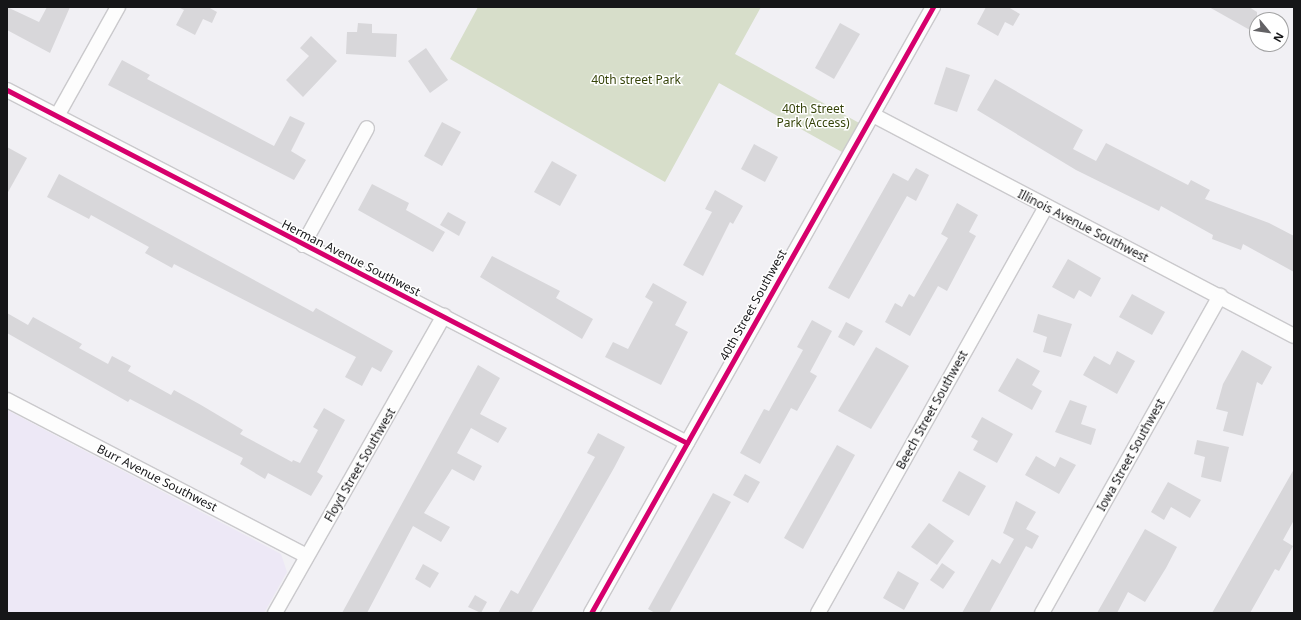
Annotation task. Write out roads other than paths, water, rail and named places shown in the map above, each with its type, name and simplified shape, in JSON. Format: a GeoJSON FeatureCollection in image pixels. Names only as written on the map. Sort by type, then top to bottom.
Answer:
{"type":"FeatureCollection","features":[{"type":"Feature","properties":{"kind":"street"},"geometry":{"type":"LineString","coordinates":[[57,116],[118,7]]}},
{"type":"Feature","properties":{"kind":"street","name":"40th Street Southwest"},"geometry":{"type":"LineString","coordinates":[[591,613],[933,7]]}},
{"type":"Feature","properties":{"kind":"street","name":"Herman Avenue Southwest"},"geometry":{"type":"LineString","coordinates":[[7,90],[687,443]]}},
{"type":"Feature","properties":{"kind":"street","name":"Illinois Avenue Southwest"},"geometry":{"type":"LineString","coordinates":[[873,115],[1294,336]]}},
{"type":"Feature","properties":{"kind":"street"},"geometry":{"type":"LineString","coordinates":[[303,245],[368,128]]}},
{"type":"Feature","properties":{"kind":"street","name":"Beech Street Southwest"},"geometry":{"type":"LineString","coordinates":[[818,613],[1046,207]]}},
{"type":"Feature","properties":{"kind":"street","name":"Iowa Street Southwest"},"geometry":{"type":"LineString","coordinates":[[1042,613],[1220,296]]}},
{"type":"Feature","properties":{"kind":"street","name":"Floyd Street Southwest"},"geometry":{"type":"LineString","coordinates":[[276,613],[444,316]]}},
{"type":"Feature","properties":{"kind":"street","name":"Burr Avenue Southwest"},"geometry":{"type":"LineString","coordinates":[[7,400],[308,556]]}},
{"type":"Feature","properties":{"kind":"park label","name":"40th street Park"},"geometry":{"type":"Point","coordinates":[636,80]}},
{"type":"Feature","properties":{"kind":"park label","name":"40th Street Park (Access)"},"geometry":{"type":"Point","coordinates":[813,116]}}]}
